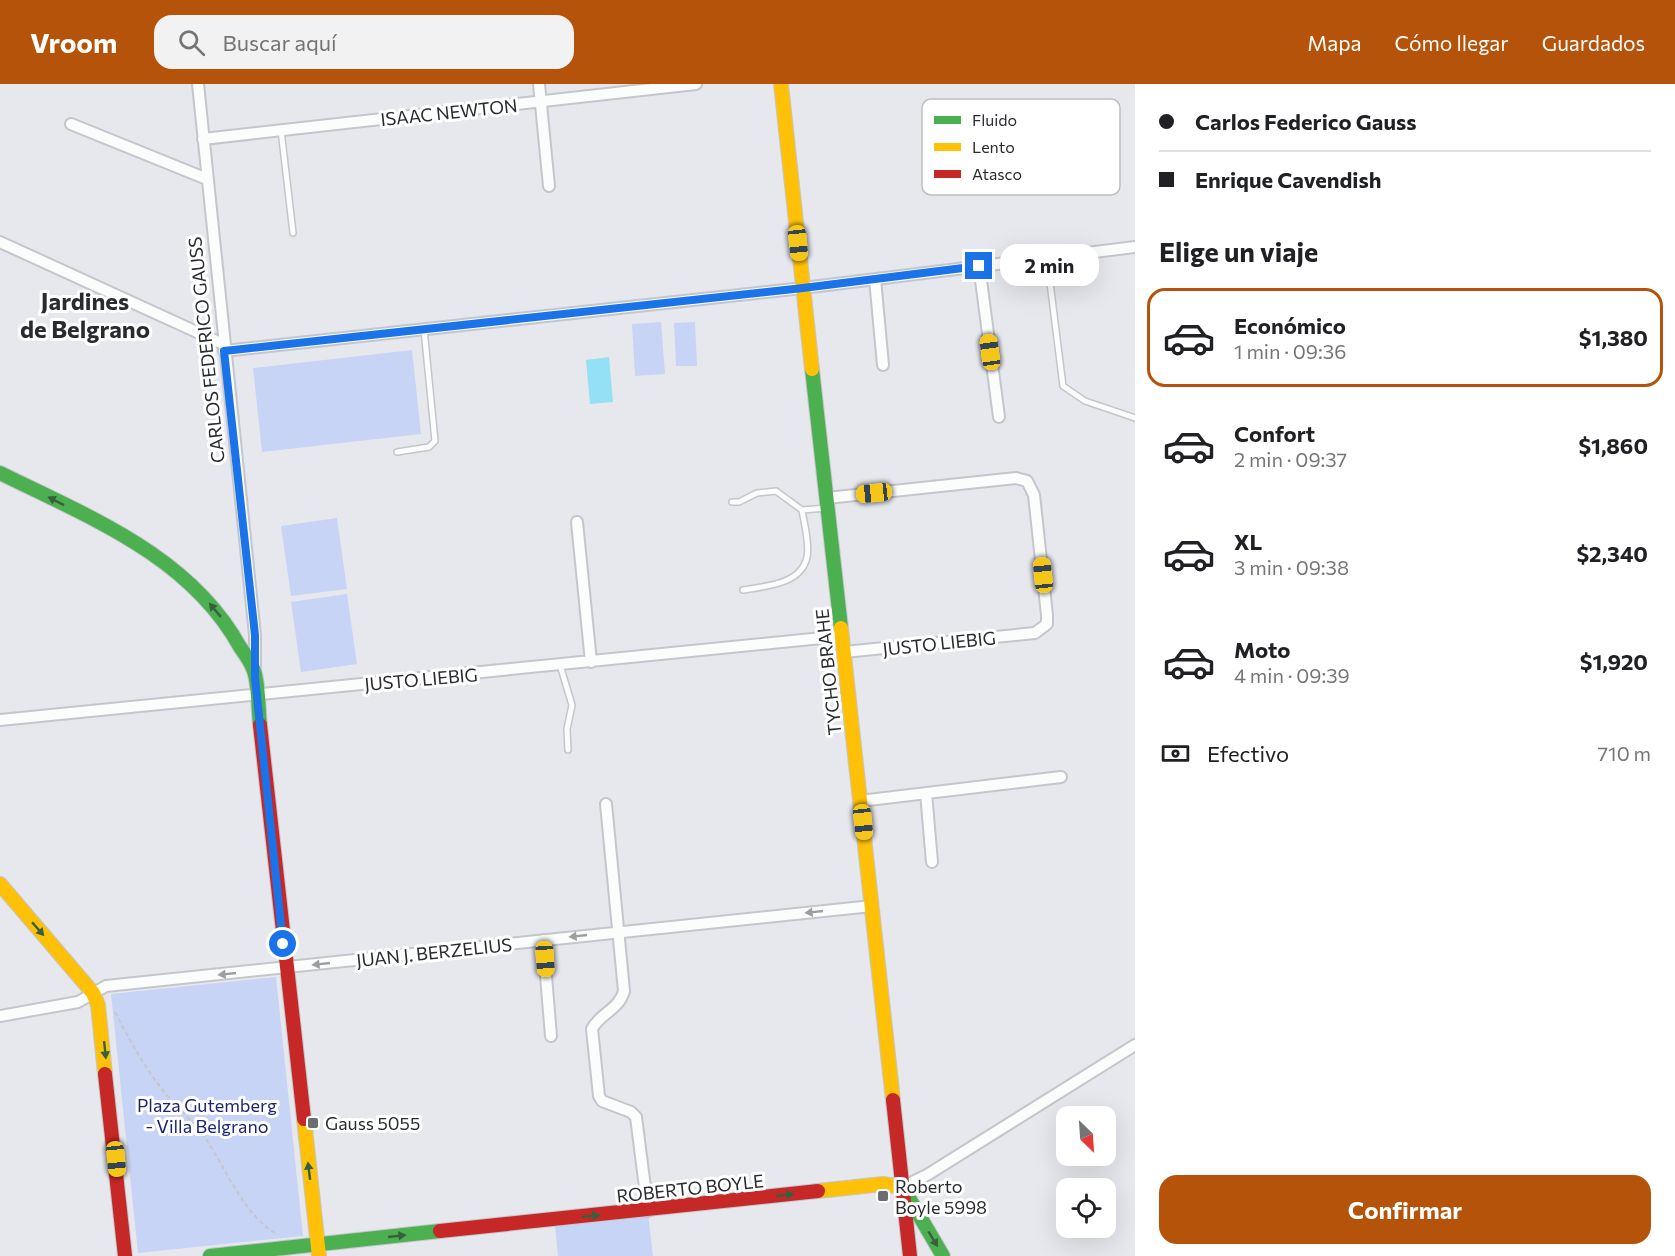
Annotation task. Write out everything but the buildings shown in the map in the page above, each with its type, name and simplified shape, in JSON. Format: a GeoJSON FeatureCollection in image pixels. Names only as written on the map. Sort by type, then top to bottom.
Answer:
{"type":"FeatureCollection","features":[{"type":"Feature","properties":{"kind":"main road","name":"TYCHO BRAHE"},"geometry":{"type":"LineString","coordinates":[[781,84],[910,1256]]}},
{"type":"Feature","properties":{"kind":"main road"},"geometry":{"type":"LineString","coordinates":[[0,473],[138,544],[168,562],[198,589],[232,632],[246,654],[258,694],[318,1250]]}},
{"type":"Feature","properties":{"kind":"main road"},"geometry":{"type":"LineString","coordinates":[[0,884],[93,993],[102,1025],[125,1256]]}},
{"type":"Feature","properties":{"kind":"main road","name":"ROBERTO BOYLE"},"geometry":{"type":"LineString","coordinates":[[210,1256],[318,1250],[883,1184],[902,1187]]}},
{"type":"Feature","properties":{"kind":"main road"},"geometry":{"type":"LineString","coordinates":[[902,1187],[944,1256]]}},
{"type":"Feature","properties":{"kind":"street","name":"CARLOS FEDERICO GAUSS"},"geometry":{"type":"LineString","coordinates":[[198,84],[223,347],[252,612],[255,678]]}},
{"type":"Feature","properties":{"kind":"street"},"geometry":{"type":"LineString","coordinates":[[539,84],[549,186]]}},
{"type":"Feature","properties":{"kind":"street","name":"ISAAC NEWTON"},"geometry":{"type":"LineString","coordinates":[[203,139],[696,84]]}},
{"type":"Feature","properties":{"kind":"street"},"geometry":{"type":"LineString","coordinates":[[71,124],[207,179]]}},
{"type":"Feature","properties":{"kind":"street"},"geometry":{"type":"LineString","coordinates":[[0,242],[223,347],[424,329],[803,288],[1135,247]]}},
{"type":"Feature","properties":{"kind":"street"},"geometry":{"type":"LineString","coordinates":[[979,266],[999,417]]}},
{"type":"Feature","properties":{"kind":"street"},"geometry":{"type":"LineString","coordinates":[[875,279],[883,365]]}},
{"type":"Feature","properties":{"kind":"street","name":"JUSTO LIEBIG"},"geometry":{"type":"LineString","coordinates":[[828,503],[1016,478],[1027,481],[1034,495],[1047,615],[1047,624],[1035,633],[844,652]]}},
{"type":"Feature","properties":{"kind":"street"},"geometry":{"type":"LineString","coordinates":[[577,522],[591,662]]}},
{"type":"Feature","properties":{"kind":"street"},"geometry":{"type":"LineString","coordinates":[[232,632],[248,628],[252,612]]}},
{"type":"Feature","properties":{"kind":"street","name":"JUSTO LIEBIG"},"geometry":{"type":"LineString","coordinates":[[0,720],[560,666],[842,636]]}},
{"type":"Feature","properties":{"kind":"street"},"geometry":{"type":"LineString","coordinates":[[860,801],[1061,777]]}},
{"type":"Feature","properties":{"kind":"street"},"geometry":{"type":"LineString","coordinates":[[926,793],[932,862]]}},
{"type":"Feature","properties":{"kind":"street"},"geometry":{"type":"LineString","coordinates":[[606,804],[624,992],[621,1002],[591,1029],[599,1096],[602,1101],[631,1112],[639,1126],[648,1210]]}},
{"type":"Feature","properties":{"kind":"street","name":"JUAN J. BERZELIUS"},"geometry":{"type":"LineString","coordinates":[[0,1016],[78,1002],[106,986],[872,906]]}},
{"type":"Feature","properties":{"kind":"street"},"geometry":{"type":"LineString","coordinates":[[543,940],[551,1036]]}},
{"type":"Feature","properties":{"kind":"street","name":"ROBERTO BOYLE"},"geometry":{"type":"LineString","coordinates":[[902,1187],[927,1175],[1135,1045]]}},
{"type":"Feature","properties":{"kind":"lane"},"geometry":{"type":"LineString","coordinates":[[281,130],[293,233]]}},
{"type":"Feature","properties":{"kind":"lane"},"geometry":{"type":"LineString","coordinates":[[1046,257],[1063,386],[1084,401],[1135,418]]}},
{"type":"Feature","properties":{"kind":"lane"},"geometry":{"type":"LineString","coordinates":[[397,452],[429,447],[435,441],[424,329]]}},
{"type":"Feature","properties":{"kind":"lane"},"geometry":{"type":"LineString","coordinates":[[732,502],[739,502],[757,493],[776,491],[802,510],[807,558],[795,576],[784,582],[743,590]]}},
{"type":"Feature","properties":{"kind":"lane"},"geometry":{"type":"LineString","coordinates":[[802,510],[828,503]]}},
{"type":"Feature","properties":{"kind":"lane"},"geometry":{"type":"LineString","coordinates":[[560,666],[572,705],[567,729],[568,750]]}},
{"type":"Feature","properties":{"kind":"path"},"geometry":{"type":"LineString","coordinates":[[106,986],[132,1046],[165,1093],[204,1137],[241,1197],[269,1230],[278,1234]]}},
{"type":"Feature","properties":{"kind":"green space"},"geometry":{"type":"Polygon","coordinates":[[[661,322],[665,374],[635,376],[632,324],[661,322]]]}},
{"type":"Feature","properties":{"kind":"green space"},"geometry":{"type":"Polygon","coordinates":[[[695,322],[697,366],[676,366],[674,323],[695,322]]]}},
{"type":"Feature","properties":{"kind":"green space"},"geometry":{"type":"Polygon","coordinates":[[[412,350],[421,434],[262,452],[253,368],[412,350]]]}},
{"type":"Feature","properties":{"kind":"green space"},"geometry":{"type":"Polygon","coordinates":[[[337,518],[347,589],[291,596],[281,526],[337,518]]]}},
{"type":"Feature","properties":{"kind":"green space"},"geometry":{"type":"Polygon","coordinates":[[[347,594],[357,664],[301,672],[291,602],[347,594]]]}},
{"type":"Feature","properties":{"kind":"green space","name":"Plaza Gutemberg - Villa Belgrano"},"geometry":{"type":"Polygon","coordinates":[[[276,977],[303,1236],[138,1253],[111,994],[276,977]]]}},
{"type":"Feature","properties":{"kind":"green space"},"geometry":{"type":"Polygon","coordinates":[[[648,1213],[653,1256],[558,1256],[555,1225],[648,1213]]]}},
{"type":"Feature","properties":{"kind":"shaded area"},"geometry":{"type":"Polygon","coordinates":[[[609,357],[613,402],[590,404],[586,360],[609,357]]]}},
{"type":"Feature","properties":{"kind":"traffic: fast"},"geometry":{"type":"LineString","coordinates":[[812,369],[841,628]]}},
{"type":"Feature","properties":{"kind":"traffic: fast"},"geometry":{"type":"LineString","coordinates":[[0,473],[102,523],[135,542],[194,588],[219,615],[251,664],[257,683],[260,725]]}},
{"type":"Feature","properties":{"kind":"traffic: fast"},"geometry":{"type":"LineString","coordinates":[[906,1193],[943,1256]]}},
{"type":"Feature","properties":{"kind":"traffic: fast"},"geometry":{"type":"LineString","coordinates":[[210,1256],[440,1231]]}},
{"type":"Feature","properties":{"kind":"traffic: slow"},"geometry":{"type":"LineString","coordinates":[[781,84],[812,369]]}},
{"type":"Feature","properties":{"kind":"traffic: slow"},"geometry":{"type":"LineString","coordinates":[[841,628],[893,1100]]}},
{"type":"Feature","properties":{"kind":"traffic: slow"},"geometry":{"type":"LineString","coordinates":[[0,884],[93,993],[98,1005],[105,1074]]}},
{"type":"Feature","properties":{"kind":"traffic: slow"},"geometry":{"type":"LineString","coordinates":[[304,1119],[319,1256]]}},
{"type":"Feature","properties":{"kind":"traffic: slow"},"geometry":{"type":"LineString","coordinates":[[818,1191],[883,1184],[902,1187]]}},
{"type":"Feature","properties":{"kind":"traffic: jam"},"geometry":{"type":"LineString","coordinates":[[260,725],[304,1119]]}},
{"type":"Feature","properties":{"kind":"traffic: jam"},"geometry":{"type":"LineString","coordinates":[[105,1074],[125,1256]]}},
{"type":"Feature","properties":{"kind":"traffic: jam"},"geometry":{"type":"LineString","coordinates":[[893,1100],[910,1256]]}},
{"type":"Feature","properties":{"kind":"traffic: jam"},"geometry":{"type":"LineString","coordinates":[[440,1231],[818,1191]]}},
{"type":"Feature","properties":{"kind":"place","name":"Gauss 5055"},"geometry":{"type":"Point","coordinates":[313,1123]}},
{"type":"Feature","properties":{"kind":"place","name":"Roberto Boyle 5998"},"geometry":{"type":"Point","coordinates":[883,1196]}},
{"type":"Feature","properties":{"kind":"district","name":"Jardines de Belgrano"},"geometry":{"type":"Point","coordinates":[85,314]}},
{"type":"Feature","properties":{"kind":"route"},"geometry":{"type":"LineString","coordinates":[[283,944],[255,678],[255,635],[224,351],[803,288],[979,266]]}}]}
